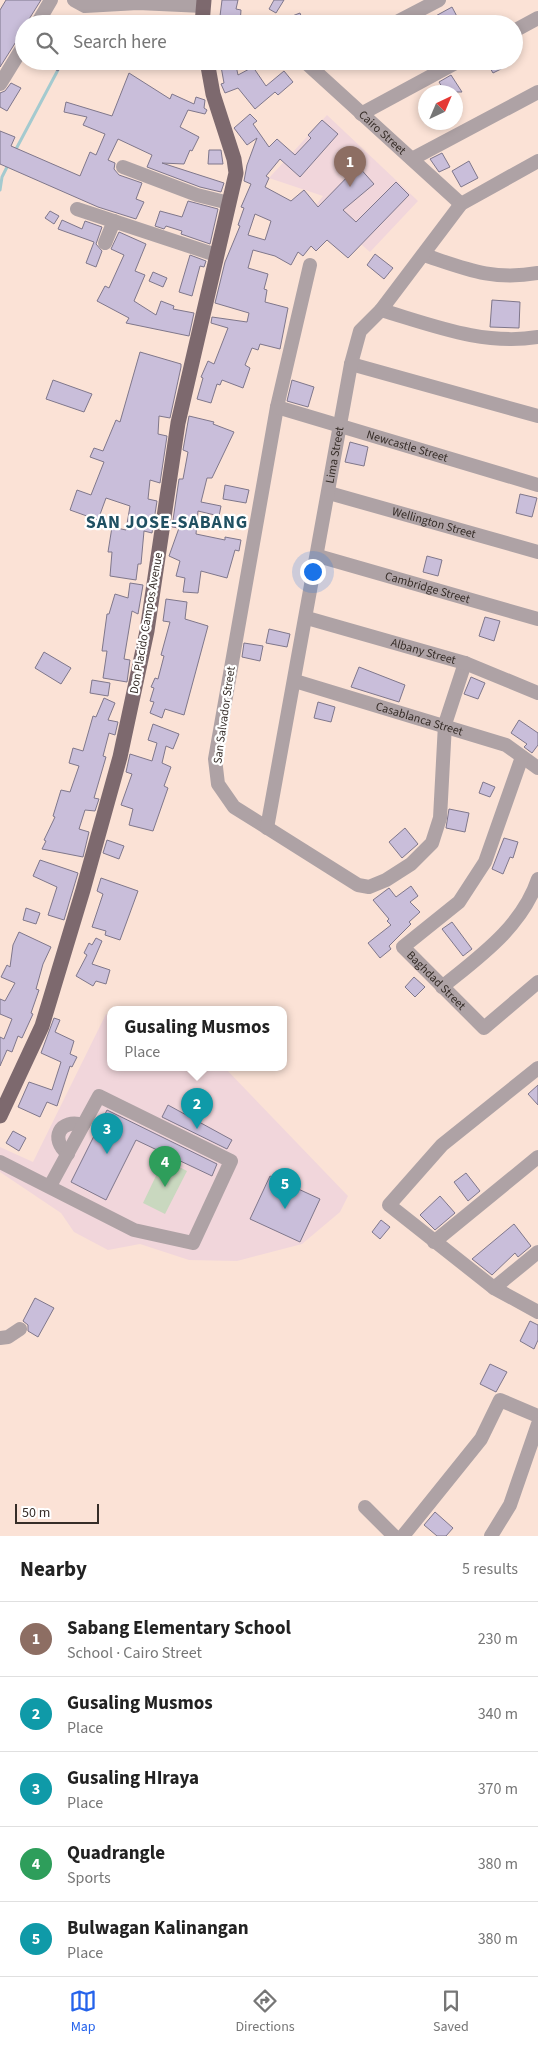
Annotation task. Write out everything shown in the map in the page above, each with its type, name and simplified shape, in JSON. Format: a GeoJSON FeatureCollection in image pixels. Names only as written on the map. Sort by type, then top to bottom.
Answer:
{"type":"FeatureCollection","features":[{"type":"Feature","properties":{"kind":"main road","name":"Don Placido Campos Avenue"},"geometry":{"type":"LineString","coordinates":[[0,1116],[42,1026],[83,890],[120,757],[147,631],[178,423],[236,173],[234,159],[212,94],[208,70]]}},
{"type":"Feature","properties":{"kind":"street"},"geometry":{"type":"LineString","coordinates":[[42,15],[51,0]]}},
{"type":"Feature","properties":{"kind":"street"},"geometry":{"type":"LineString","coordinates":[[74,0],[86,6],[138,3],[204,3]]}},
{"type":"Feature","properties":{"kind":"street"},"geometry":{"type":"LineString","coordinates":[[410,15],[439,0]]}},
{"type":"Feature","properties":{"kind":"street"},"geometry":{"type":"LineString","coordinates":[[523,26],[538,18]]}},
{"type":"Feature","properties":{"kind":"street"},"geometry":{"type":"LineString","coordinates":[[0,84],[15,60]]}},
{"type":"Feature","properties":{"kind":"street","name":"Cairo Street"},"geometry":{"type":"LineString","coordinates":[[319,70],[361,114],[461,204]]}},
{"type":"Feature","properties":{"kind":"street"},"geometry":{"type":"LineString","coordinates":[[361,114],[442,70]]}},
{"type":"Feature","properties":{"kind":"street"},"geometry":{"type":"LineString","coordinates":[[412,159],[538,92]]}},
{"type":"Feature","properties":{"kind":"street","name":"Lima Street"},"geometry":{"type":"LineString","coordinates":[[267,828],[318,556],[351,364],[360,331],[381,310],[461,204],[538,161]]}},
{"type":"Feature","properties":{"kind":"street"},"geometry":{"type":"LineString","coordinates":[[123,167],[197,195],[229,203]]}},
{"type":"Feature","properties":{"kind":"street"},"geometry":{"type":"LineString","coordinates":[[77,209],[216,255]]}},
{"type":"Feature","properties":{"kind":"street"},"geometry":{"type":"LineString","coordinates":[[105,243],[114,222]]}},
{"type":"Feature","properties":{"kind":"street"},"geometry":{"type":"LineString","coordinates":[[424,255],[489,276],[515,277],[538,273]]}},
{"type":"Feature","properties":{"kind":"street","name":"San Salvador Street"},"geometry":{"type":"LineString","coordinates":[[310,265],[277,407],[215,759],[218,784],[234,807],[358,885],[369,887],[386,880],[411,864],[432,844],[440,818],[445,724],[465,663]]}},
{"type":"Feature","properties":{"kind":"street"},"geometry":{"type":"LineString","coordinates":[[381,310],[480,338],[508,341],[538,337]]}},
{"type":"Feature","properties":{"kind":"street"},"geometry":{"type":"LineString","coordinates":[[351,364],[538,416]]}},
{"type":"Feature","properties":{"kind":"street","name":"Newcastle Street"},"geometry":{"type":"LineString","coordinates":[[277,407],[538,485]]}},
{"type":"Feature","properties":{"kind":"street","name":"Wellington Street"},"geometry":{"type":"LineString","coordinates":[[329,493],[538,552]]}},
{"type":"Feature","properties":{"kind":"street","name":"Cambridge Street"},"geometry":{"type":"LineString","coordinates":[[318,556],[538,619]]}},
{"type":"Feature","properties":{"kind":"street","name":"Albany Street"},"geometry":{"type":"LineString","coordinates":[[306,618],[465,663],[538,693]]}},
{"type":"Feature","properties":{"kind":"street","name":"Casablanca Street"},"geometry":{"type":"LineString","coordinates":[[295,680],[445,724],[506,745],[538,768]]}},
{"type":"Feature","properties":{"kind":"street","name":"Baghdad Street"},"geometry":{"type":"LineString","coordinates":[[522,757],[485,862],[459,902],[403,947],[484,1028],[538,982]]}},
{"type":"Feature","properties":{"kind":"street"},"geometry":{"type":"LineString","coordinates":[[442,987],[500,940],[534,890],[538,879]]}},
{"type":"Feature","properties":{"kind":"street"},"geometry":{"type":"LineString","coordinates":[[538,1068],[442,1145],[389,1205],[494,1288],[538,1312]]}},
{"type":"Feature","properties":{"kind":"street"},"geometry":{"type":"LineString","coordinates":[[0,1162],[134,1230],[193,1244],[231,1161],[99,1096],[83,1125],[74,1122],[66,1125],[59,1131],[57,1140],[60,1148],[68,1154],[50,1186]]}},
{"type":"Feature","properties":{"kind":"street"},"geometry":{"type":"LineString","coordinates":[[0,1154],[50,1186]]}},
{"type":"Feature","properties":{"kind":"street"},"geometry":{"type":"LineString","coordinates":[[434,1242],[538,1157]]}},
{"type":"Feature","properties":{"kind":"street"},"geometry":{"type":"LineString","coordinates":[[494,1288],[538,1252]]}},
{"type":"Feature","properties":{"kind":"street"},"geometry":{"type":"LineString","coordinates":[[0,1338],[8,1337],[20,1329]]}},
{"type":"Feature","properties":{"kind":"street"},"geometry":{"type":"LineString","coordinates":[[403,1536],[481,1439],[500,1400],[538,1416]]}},
{"type":"Feature","properties":{"kind":"street"},"geometry":{"type":"LineString","coordinates":[[491,1536],[510,1505],[538,1424]]}},
{"type":"Feature","properties":{"kind":"street"},"geometry":{"type":"LineString","coordinates":[[365,1508],[394,1536]]}},
{"type":"Feature","properties":{"kind":"shaded area"},"geometry":{"type":"Polygon","coordinates":[[[327,115],[418,201],[370,252],[316,205],[323,196],[269,178],[327,115]]]}},
{"type":"Feature","properties":{"kind":"shaded area"},"geometry":{"type":"Polygon","coordinates":[[[106,1014],[107,1071],[228,1071],[348,1196],[340,1212],[302,1244],[237,1261],[189,1260],[140,1244],[108,1250],[74,1232],[61,1213],[0,1172],[0,1147],[33,1162],[106,1014]]]}},
{"type":"Feature","properties":{"kind":"green space"},"geometry":{"type":"Polygon","coordinates":[[[164,1159],[187,1171],[165,1214],[143,1203],[164,1159]]]}},
{"type":"Feature","properties":{"kind":"building"},"geometry":{"type":"Polygon","coordinates":[[[6,0],[41,0],[32,15],[15,15],[15,43],[0,67],[0,10],[6,0]]]}},
{"type":"Feature","properties":{"kind":"building"},"geometry":{"type":"Polygon","coordinates":[[[222,0],[238,0],[236,9],[241,10],[241,15],[220,15],[222,0]]]}},
{"type":"Feature","properties":{"kind":"building"},"geometry":{"type":"Polygon","coordinates":[[[274,0],[284,0],[276,13],[269,9],[274,0]]]}},
{"type":"Feature","properties":{"kind":"building"},"geometry":{"type":"Polygon","coordinates":[[[452,7],[456,15],[437,15],[452,7]]]}},
{"type":"Feature","properties":{"kind":"building"},"geometry":{"type":"Polygon","coordinates":[[[222,70],[237,70],[238,75],[247,70],[255,70],[266,86],[284,71],[293,82],[278,95],[275,92],[255,109],[238,88],[225,93],[221,84],[224,83],[222,70]]]}},
{"type":"Feature","properties":{"kind":"building"},"geometry":{"type":"Polygon","coordinates":[[[129,73],[170,99],[172,94],[194,104],[196,97],[205,100],[204,108],[207,110],[205,114],[188,110],[180,127],[199,137],[192,151],[190,150],[184,164],[162,163],[224,183],[221,192],[200,187],[147,167],[152,155],[118,139],[108,160],[115,163],[114,169],[119,175],[142,183],[136,199],[144,202],[136,219],[98,207],[0,164],[0,131],[15,137],[11,146],[80,176],[90,152],[96,155],[105,134],[83,125],[87,117],[64,112],[66,102],[112,116],[129,73]]]}},
{"type":"Feature","properties":{"kind":"building"},"geometry":{"type":"Polygon","coordinates":[[[451,75],[457,85],[441,85],[439,82],[451,75]]]}},
{"type":"Feature","properties":{"kind":"building"},"geometry":{"type":"Polygon","coordinates":[[[11,83],[21,88],[7,111],[0,107],[0,93],[5,91],[11,83]]]}},
{"type":"Feature","properties":{"kind":"building"},"geometry":{"type":"Polygon","coordinates":[[[250,114],[257,121],[253,124],[269,147],[277,139],[295,155],[311,138],[308,135],[322,120],[338,134],[300,177],[280,159],[266,176],[269,178],[265,187],[291,201],[304,190],[318,207],[358,166],[374,184],[343,210],[356,222],[396,182],[409,195],[348,258],[327,240],[316,251],[311,246],[303,256],[298,252],[291,265],[275,256],[253,250],[248,268],[268,274],[264,289],[267,290],[265,302],[288,308],[280,349],[260,344],[258,350],[252,348],[245,365],[250,368],[243,388],[222,380],[220,385],[217,384],[211,403],[197,399],[203,378],[201,377],[208,361],[214,364],[228,328],[211,323],[212,317],[247,322],[249,313],[215,303],[225,262],[240,226],[238,225],[244,208],[241,207],[251,184],[244,181],[247,165],[257,138],[247,145],[234,128],[250,114]],[[255,214],[248,235],[265,240],[271,221],[255,214]]]}},
{"type":"Feature","properties":{"kind":"building"},"geometry":{"type":"Polygon","coordinates":[[[209,150],[221,150],[223,164],[208,164],[209,150]]]}},
{"type":"Feature","properties":{"kind":"building"},"geometry":{"type":"Polygon","coordinates":[[[442,153],[450,167],[439,172],[430,159],[442,153]]]}},
{"type":"Feature","properties":{"kind":"building"},"geometry":{"type":"Polygon","coordinates":[[[469,161],[478,178],[461,187],[452,171],[469,161]]]}},
{"type":"Feature","properties":{"kind":"building"},"geometry":{"type":"Polygon","coordinates":[[[188,201],[218,209],[210,244],[181,234],[182,231],[166,226],[164,229],[155,226],[160,211],[182,217],[188,201]]]}},
{"type":"Feature","properties":{"kind":"building"},"geometry":{"type":"Polygon","coordinates":[[[50,211],[59,216],[54,224],[45,218],[50,211]]]}},
{"type":"Feature","properties":{"kind":"building"},"geometry":{"type":"Polygon","coordinates":[[[62,220],[82,229],[85,221],[102,227],[96,244],[102,251],[96,267],[86,263],[94,242],[58,229],[62,220]]]}},
{"type":"Feature","properties":{"kind":"building"},"geometry":{"type":"Polygon","coordinates":[[[119,232],[146,244],[135,271],[145,275],[134,301],[156,315],[161,301],[174,306],[173,309],[194,313],[189,336],[126,323],[129,318],[97,301],[105,286],[109,288],[124,255],[111,249],[119,232]]]}},
{"type":"Feature","properties":{"kind":"building"},"geometry":{"type":"Polygon","coordinates":[[[375,254],[393,268],[384,279],[367,265],[375,254]]]}},
{"type":"Feature","properties":{"kind":"building"},"geometry":{"type":"Polygon","coordinates":[[[190,255],[206,261],[204,267],[200,266],[192,296],[179,292],[190,255]]]}},
{"type":"Feature","properties":{"kind":"building"},"geometry":{"type":"Polygon","coordinates":[[[153,272],[167,278],[163,287],[149,281],[153,272]]]}},
{"type":"Feature","properties":{"kind":"building"},"geometry":{"type":"Polygon","coordinates":[[[492,300],[520,302],[519,328],[490,327],[492,300]]]}},
{"type":"Feature","properties":{"kind":"building"},"geometry":{"type":"Polygon","coordinates":[[[140,352],[181,364],[181,367],[170,418],[159,416],[158,434],[167,436],[160,483],[150,480],[148,499],[157,501],[152,533],[144,531],[141,564],[138,564],[136,580],[110,576],[112,552],[108,552],[112,527],[126,530],[130,506],[106,498],[98,520],[70,510],[77,490],[91,495],[104,462],[90,457],[94,448],[103,451],[116,420],[120,422],[140,352]]]}},
{"type":"Feature","properties":{"kind":"building"},"geometry":{"type":"Polygon","coordinates":[[[53,380],[92,394],[84,412],[46,399],[53,380]]]}},
{"type":"Feature","properties":{"kind":"building"},"geometry":{"type":"Polygon","coordinates":[[[292,380],[314,387],[308,407],[287,401],[292,380]]]}},
{"type":"Feature","properties":{"kind":"building"},"geometry":{"type":"Polygon","coordinates":[[[189,416],[214,422],[213,424],[234,432],[212,478],[207,478],[201,502],[221,506],[219,516],[198,511],[196,534],[225,540],[225,537],[241,540],[239,551],[235,550],[227,578],[201,571],[198,593],[183,592],[185,578],[176,576],[180,561],[169,556],[179,528],[172,527],[179,479],[183,479],[188,452],[183,450],[189,416]]]}},
{"type":"Feature","properties":{"kind":"building"},"geometry":{"type":"Polygon","coordinates":[[[350,442],[368,447],[364,466],[345,462],[350,442]]]}},
{"type":"Feature","properties":{"kind":"building"},"geometry":{"type":"Polygon","coordinates":[[[225,485],[249,490],[246,503],[223,499],[225,485]]]}},
{"type":"Feature","properties":{"kind":"building"},"geometry":{"type":"Polygon","coordinates":[[[520,494],[537,498],[532,517],[516,513],[520,494]]]}},
{"type":"Feature","properties":{"kind":"building"},"geometry":{"type":"Polygon","coordinates":[[[427,556],[442,560],[438,576],[423,572],[427,556]]]}},
{"type":"Feature","properties":{"kind":"building"},"geometry":{"type":"Polygon","coordinates":[[[130,583],[143,585],[138,614],[132,611],[124,659],[130,660],[127,682],[103,678],[107,651],[102,651],[107,614],[109,614],[115,594],[128,598],[130,583]]]}},
{"type":"Feature","properties":{"kind":"building"},"geometry":{"type":"Polygon","coordinates":[[[166,599],[187,602],[185,619],[208,626],[184,715],[165,709],[162,718],[150,713],[154,702],[150,701],[154,688],[151,687],[155,678],[158,679],[164,656],[161,655],[170,622],[163,621],[166,599]]]}},
{"type":"Feature","properties":{"kind":"building"},"geometry":{"type":"Polygon","coordinates":[[[485,617],[500,621],[494,641],[479,636],[485,617]]]}},
{"type":"Feature","properties":{"kind":"building"},"geometry":{"type":"Polygon","coordinates":[[[269,629],[290,634],[287,647],[266,643],[269,629]]]}},
{"type":"Feature","properties":{"kind":"building"},"geometry":{"type":"Polygon","coordinates":[[[244,643],[263,646],[260,661],[242,657],[244,643]]]}},
{"type":"Feature","properties":{"kind":"building"},"geometry":{"type":"Polygon","coordinates":[[[44,652],[71,668],[61,684],[35,668],[44,652]]]}},
{"type":"Feature","properties":{"kind":"building"},"geometry":{"type":"Polygon","coordinates":[[[359,667],[405,685],[399,702],[351,687],[359,667]]]}},
{"type":"Feature","properties":{"kind":"building"},"geometry":{"type":"Polygon","coordinates":[[[471,677],[485,683],[478,699],[464,694],[471,677]]]}},
{"type":"Feature","properties":{"kind":"building"},"geometry":{"type":"Polygon","coordinates":[[[92,680],[110,683],[108,696],[90,693],[92,680]]]}},
{"type":"Feature","properties":{"kind":"building"},"geometry":{"type":"Polygon","coordinates":[[[104,698],[115,703],[108,720],[118,722],[115,735],[109,733],[103,756],[106,757],[94,798],[99,799],[95,811],[85,810],[79,829],[89,832],[83,857],[42,849],[46,841],[44,840],[55,817],[53,816],[61,790],[70,792],[79,766],[69,763],[73,748],[83,751],[93,716],[96,717],[104,698]]]}},
{"type":"Feature","properties":{"kind":"building"},"geometry":{"type":"Polygon","coordinates":[[[318,702],[335,707],[331,722],[314,718],[318,702]]]}},
{"type":"Feature","properties":{"kind":"building"},"geometry":{"type":"Polygon","coordinates":[[[519,720],[538,733],[538,745],[532,753],[524,747],[527,744],[511,733],[519,720]]]}},
{"type":"Feature","properties":{"kind":"building"},"geometry":{"type":"Polygon","coordinates":[[[153,724],[179,734],[173,749],[166,746],[162,763],[171,767],[164,786],[168,788],[153,831],[129,825],[133,809],[121,805],[132,774],[126,772],[130,754],[152,761],[157,743],[148,740],[153,724]]]}},
{"type":"Feature","properties":{"kind":"building"},"geometry":{"type":"Polygon","coordinates":[[[483,782],[495,787],[490,797],[479,793],[483,782]]]}},
{"type":"Feature","properties":{"kind":"building"},"geometry":{"type":"Polygon","coordinates":[[[449,809],[469,813],[465,832],[446,828],[449,809]]]}},
{"type":"Feature","properties":{"kind":"building"},"geometry":{"type":"Polygon","coordinates":[[[405,828],[418,844],[402,858],[389,842],[405,828]]]}},
{"type":"Feature","properties":{"kind":"building"},"geometry":{"type":"Polygon","coordinates":[[[504,838],[518,842],[513,858],[510,857],[503,874],[492,869],[504,838]]]}},
{"type":"Feature","properties":{"kind":"building"},"geometry":{"type":"Polygon","coordinates":[[[107,840],[124,846],[119,859],[103,853],[107,840]]]}},
{"type":"Feature","properties":{"kind":"building"},"geometry":{"type":"Polygon","coordinates":[[[40,860],[78,873],[64,920],[48,915],[57,887],[33,876],[40,860]]]}},
{"type":"Feature","properties":{"kind":"building"},"geometry":{"type":"Polygon","coordinates":[[[101,878],[138,891],[120,940],[105,935],[106,931],[92,927],[103,894],[97,891],[101,878]]]}},
{"type":"Feature","properties":{"kind":"building"},"geometry":{"type":"Polygon","coordinates":[[[411,886],[418,896],[410,902],[420,912],[389,946],[391,949],[380,958],[368,943],[391,925],[387,921],[389,919],[373,900],[389,888],[396,897],[411,886]]]}},
{"type":"Feature","properties":{"kind":"building"},"geometry":{"type":"Polygon","coordinates":[[[26,908],[40,913],[36,924],[23,920],[26,908]]]}},
{"type":"Feature","properties":{"kind":"building"},"geometry":{"type":"Polygon","coordinates":[[[452,922],[472,949],[463,956],[442,929],[452,922]]]}},
{"type":"Feature","properties":{"kind":"building"},"geometry":{"type":"Polygon","coordinates":[[[19,932],[51,947],[43,964],[36,989],[39,990],[31,1013],[33,1014],[22,1038],[18,1036],[12,1052],[7,1050],[0,1066],[0,1037],[4,1039],[12,1019],[0,1014],[0,999],[5,1001],[15,983],[1,977],[7,965],[10,967],[13,945],[19,932]]]}},
{"type":"Feature","properties":{"kind":"building"},"geometry":{"type":"Polygon","coordinates":[[[96,938],[102,941],[92,964],[110,970],[106,984],[96,981],[93,986],[76,976],[87,955],[84,953],[89,943],[92,945],[96,938]]]}},
{"type":"Feature","properties":{"kind":"building"},"geometry":{"type":"Polygon","coordinates":[[[414,977],[425,987],[415,997],[405,987],[414,977]]]}},
{"type":"Feature","properties":{"kind":"building"},"geometry":{"type":"Polygon","coordinates":[[[54,1018],[60,1020],[55,1032],[74,1041],[70,1054],[77,1057],[72,1067],[70,1066],[57,1106],[47,1102],[40,1117],[18,1107],[29,1082],[52,1090],[61,1062],[41,1053],[54,1018]]]}},
{"type":"Feature","properties":{"kind":"building"},"geometry":{"type":"Polygon","coordinates":[[[538,1085],[538,1105],[528,1094],[538,1085]]]}},
{"type":"Feature","properties":{"kind":"building"},"geometry":{"type":"Polygon","coordinates":[[[168,1105],[232,1140],[227,1149],[162,1117],[168,1105]]]}},
{"type":"Feature","properties":{"kind":"building"},"geometry":{"type":"Polygon","coordinates":[[[107,1110],[217,1164],[212,1176],[136,1140],[106,1200],[71,1182],[107,1110]]]}},
{"type":"Feature","properties":{"kind":"building"},"geometry":{"type":"Polygon","coordinates":[[[13,1131],[26,1138],[19,1151],[6,1143],[13,1131]]]}},
{"type":"Feature","properties":{"kind":"building"},"geometry":{"type":"Polygon","coordinates":[[[466,1173],[480,1191],[468,1201],[454,1182],[466,1173]]]}},
{"type":"Feature","properties":{"kind":"building"},"geometry":{"type":"Polygon","coordinates":[[[270,1176],[320,1199],[300,1242],[250,1219],[270,1176]]]}},
{"type":"Feature","properties":{"kind":"building"},"geometry":{"type":"Polygon","coordinates":[[[440,1196],[455,1213],[435,1230],[420,1215],[440,1196]]]}},
{"type":"Feature","properties":{"kind":"building"},"geometry":{"type":"Polygon","coordinates":[[[381,1220],[390,1227],[380,1239],[372,1232],[381,1220]]]}},
{"type":"Feature","properties":{"kind":"building"},"geometry":{"type":"Polygon","coordinates":[[[514,1224],[531,1246],[518,1257],[515,1253],[492,1275],[472,1259],[514,1224]]]}},
{"type":"Feature","properties":{"kind":"building"},"geometry":{"type":"Polygon","coordinates":[[[35,1298],[54,1308],[38,1337],[28,1331],[28,1325],[23,1321],[35,1298]]]}},
{"type":"Feature","properties":{"kind":"building"},"geometry":{"type":"Polygon","coordinates":[[[530,1321],[538,1325],[538,1340],[534,1349],[520,1341],[530,1321]]]}},
{"type":"Feature","properties":{"kind":"building"},"geometry":{"type":"Polygon","coordinates":[[[490,1364],[507,1372],[496,1392],[480,1384],[490,1364]]]}},
{"type":"Feature","properties":{"kind":"building"},"geometry":{"type":"Polygon","coordinates":[[[435,1512],[453,1528],[446,1536],[437,1536],[424,1525],[435,1512]]]}},
{"type":"Feature","properties":{"kind":"waterway"},"geometry":{"type":"LineString","coordinates":[[15,151],[58,70]]}},
{"type":"Feature","properties":{"kind":"waterway"},"geometry":{"type":"LineString","coordinates":[[0,190],[2,177],[8,165]]}},
{"type":"Feature","properties":{"kind":"place","name":"Sabang Elementary School"},"geometry":{"type":"Point","coordinates":[350,187]}},
{"type":"Feature","properties":{"kind":"place","name":"Gusaling Musmos"},"geometry":{"type":"Point","coordinates":[197,1129]}},
{"type":"Feature","properties":{"kind":"place","name":"Gusaling HIraya"},"geometry":{"type":"Point","coordinates":[107,1154]}},
{"type":"Feature","properties":{"kind":"place","name":"Quadrangle"},"geometry":{"type":"Point","coordinates":[165,1187]}},
{"type":"Feature","properties":{"kind":"place","name":"Bulwagan Kalinangan"},"geometry":{"type":"Point","coordinates":[285,1209]}},
{"type":"Feature","properties":{"kind":"district","name":"SAN JOSE-SABANG"},"geometry":{"type":"Point","coordinates":[167,522]}}]}
